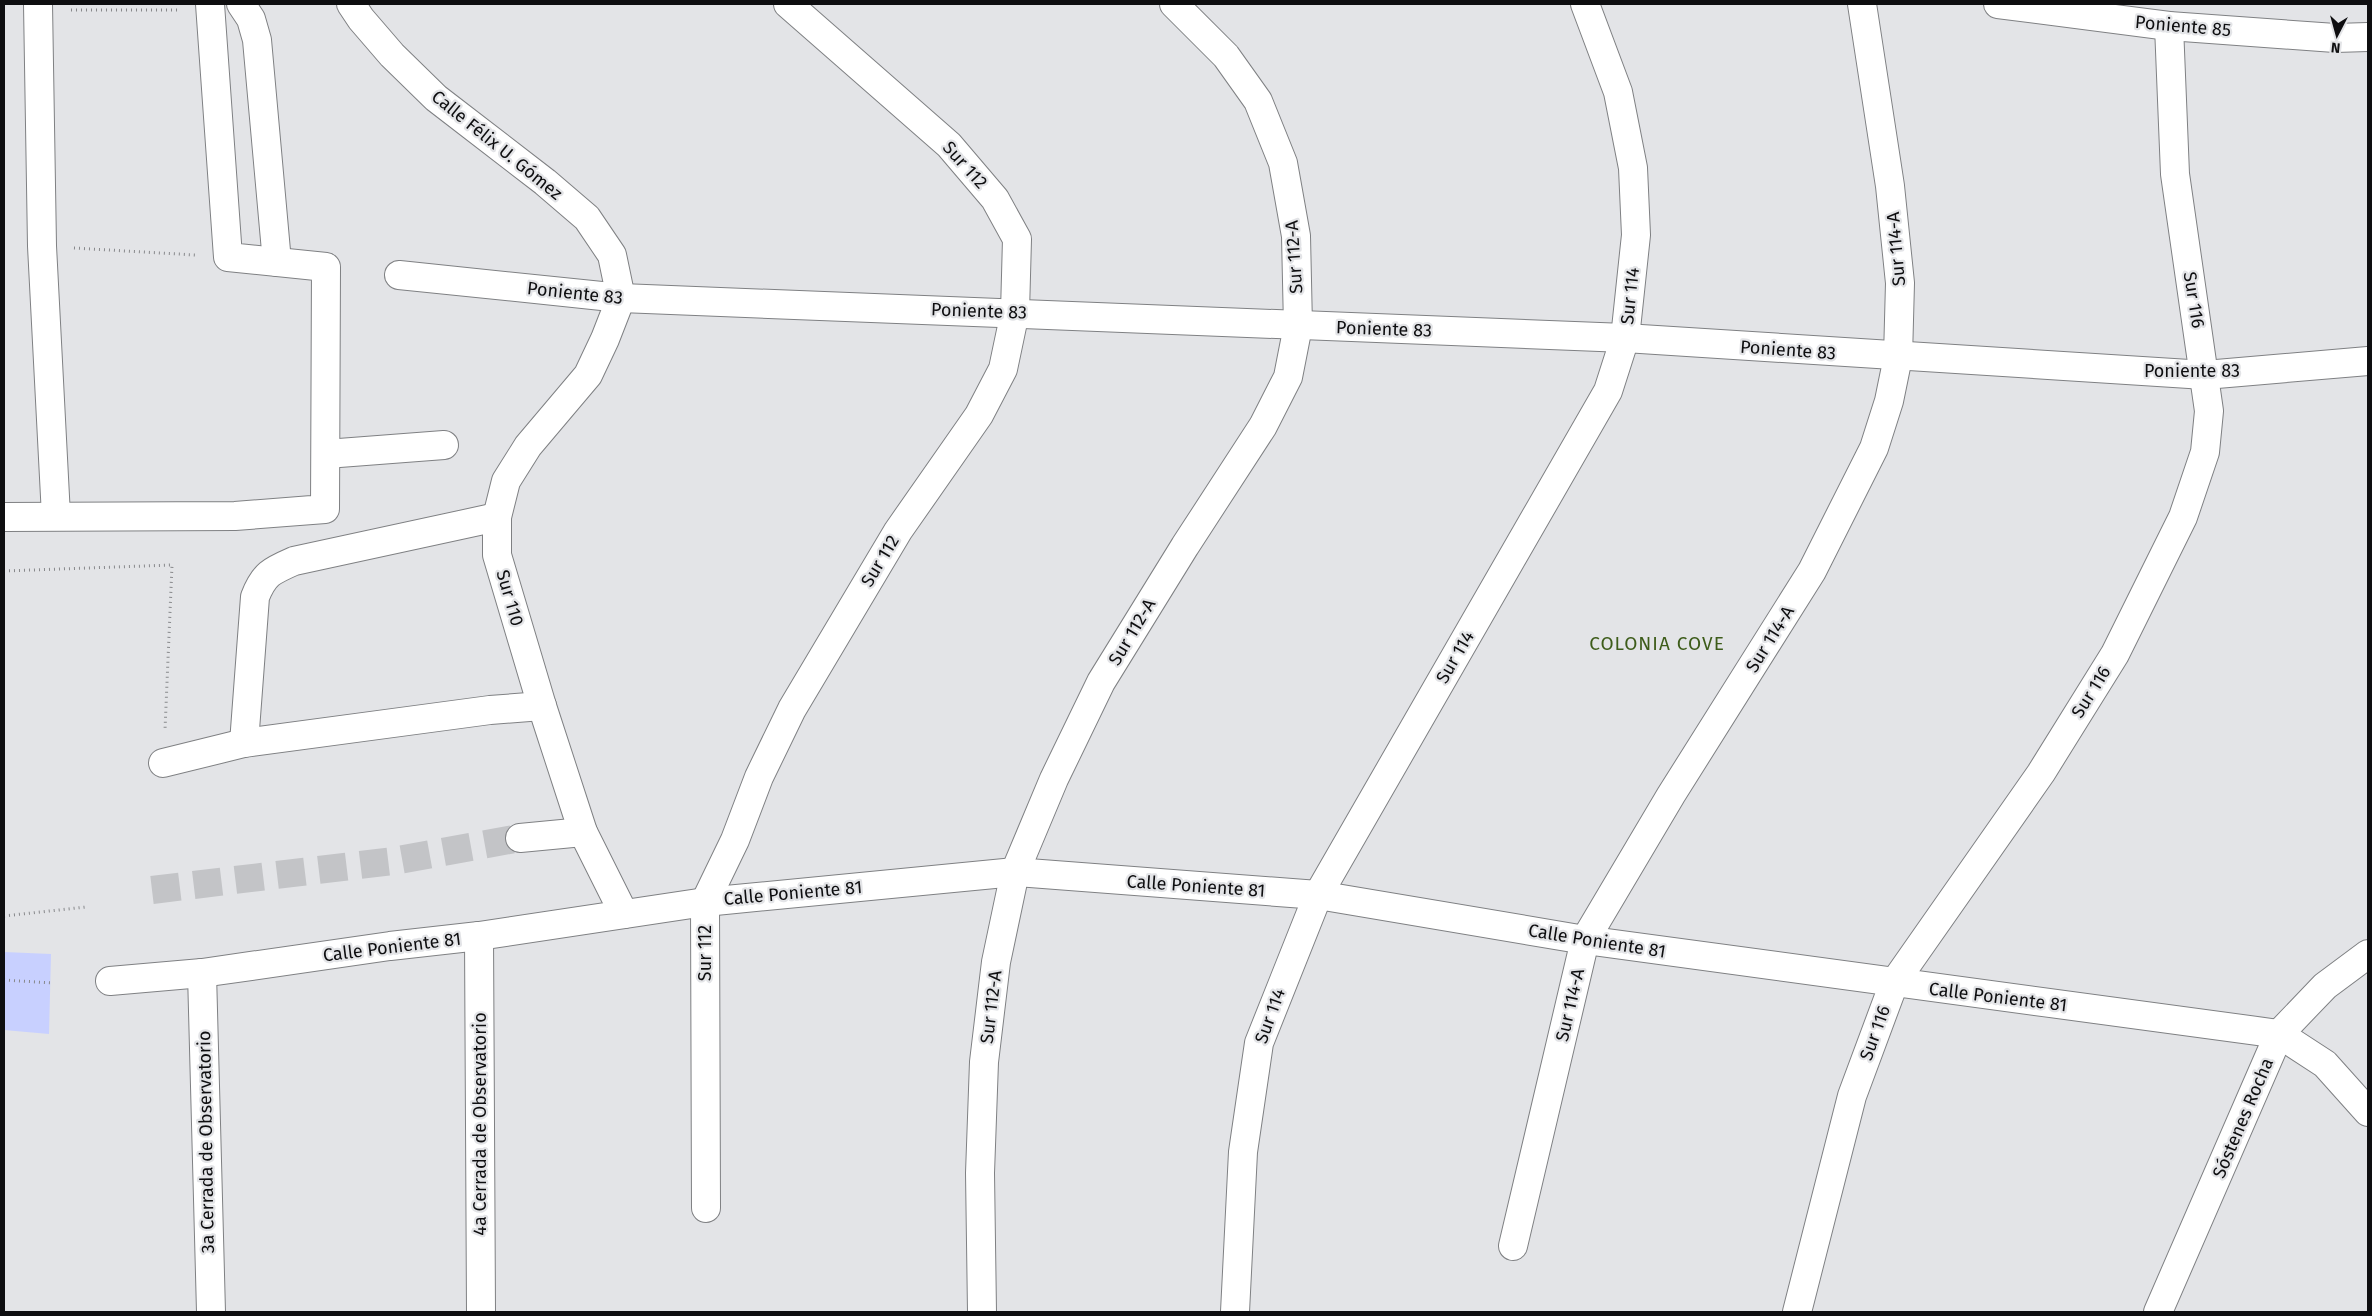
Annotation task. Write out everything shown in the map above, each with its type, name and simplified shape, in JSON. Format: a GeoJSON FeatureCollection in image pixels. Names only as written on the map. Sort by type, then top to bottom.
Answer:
{"type":"FeatureCollection","features":[{"type":"Feature","properties":{"kind":"street"},"geometry":{"type":"LineString","coordinates":[[241,4],[251,19],[257,40],[277,262]]}},
{"type":"Feature","properties":{"kind":"street","name":"Calle Félix U. Gómez"},"geometry":{"type":"LineString","coordinates":[[351,4],[361,19],[392,55],[436,98],[545,182],[586,218],[612,255],[621,298]]}},
{"type":"Feature","properties":{"kind":"street","name":"Sur 112"},"geometry":{"type":"LineString","coordinates":[[706,1208],[705,902],[735,840],[759,777],[792,709],[898,531],[983,408],[1003,369],[1015,312],[1017,239],[996,199],[948,145],[788,4]]}},
{"type":"Feature","properties":{"kind":"street","name":"Sur 112-A"},"geometry":{"type":"LineString","coordinates":[[982,1312],[980,1173],[984,1062],[996,962],[1015,872],[1054,779],[1101,682],[1271,410],[1288,378],[1298,326],[1296,236],[1283,163],[1258,101],[1226,56],[1174,4]]}},
{"type":"Feature","properties":{"kind":"street","name":"Sur 114"},"geometry":{"type":"LineString","coordinates":[[1235,1312],[1242,1152],[1259,1043],[1318,895],[1608,391],[1625,338],[1636,235],[1632,168],[1618,92],[1585,4]]}},
{"type":"Feature","properties":{"kind":"street","name":"Sur 114-A"},"geometry":{"type":"LineString","coordinates":[[1513,1246],[1585,940],[1671,796],[1812,571],[1874,448],[1889,401],[1898,357],[1900,283],[1890,186],[1862,4]]}},
{"type":"Feature","properties":{"kind":"street","name":"Poniente 85"},"geometry":{"type":"LineString","coordinates":[[1998,4],[2169,26],[2335,38],[2368,37]]}},
{"type":"Feature","properties":{"kind":"street"},"geometry":{"type":"LineString","coordinates":[[38,7],[42,246],[56,516]]}},
{"type":"Feature","properties":{"kind":"street"},"geometry":{"type":"LineString","coordinates":[[4,517],[235,516],[325,509],[326,267],[228,257],[211,7]]}},
{"type":"Feature","properties":{"kind":"street","name":"Sur 116"},"geometry":{"type":"LineString","coordinates":[[1797,1312],[1852,1096],[1894,983],[2041,773],[2115,654],[2183,516],[2205,452],[2209,411],[2175,174],[2169,26]]}},
{"type":"Feature","properties":{"kind":"street","name":"Poniente 83"},"geometry":{"type":"LineString","coordinates":[[399,276],[621,298],[1015,312],[1298,326],[1625,338],[1898,357],[2205,375],[2368,361]]}},
{"type":"Feature","properties":{"kind":"street","name":"Sur 110"},"geometry":{"type":"LineString","coordinates":[[621,298],[588,375],[528,446],[506,481],[497,517],[497,555],[542,706],[583,832],[624,914]]}},
{"type":"Feature","properties":{"kind":"street"},"geometry":{"type":"LineString","coordinates":[[326,454],[444,445]]}},
{"type":"Feature","properties":{"kind":"street"},"geometry":{"type":"LineString","coordinates":[[244,743],[255,597],[262,580],[277,568],[294,561],[497,517]]}},
{"type":"Feature","properties":{"kind":"street"},"geometry":{"type":"LineString","coordinates":[[163,763],[244,743],[490,710],[542,706]]}},
{"type":"Feature","properties":{"kind":"street"},"geometry":{"type":"LineString","coordinates":[[520,838],[583,832]]}},
{"type":"Feature","properties":{"kind":"street","name":"Calle Poniente 81"},"geometry":{"type":"LineString","coordinates":[[110,981],[202,973],[390,946],[479,936],[705,902],[1015,872],[1318,895],[1585,940],[2279,1034]]}},
{"type":"Feature","properties":{"kind":"street","name":"4a Cerrada de Observatorio"},"geometry":{"type":"LineString","coordinates":[[479,936],[482,1312]]}},
{"type":"Feature","properties":{"kind":"street","name":"Sóstenes Rocha"},"geometry":{"type":"LineString","coordinates":[[2158,1312],[2279,1034],[2325,986],[2368,954]]}},
{"type":"Feature","properties":{"kind":"street","name":"3a Cerrada de Observatorio"},"geometry":{"type":"LineString","coordinates":[[202,973],[211,1312]]}},
{"type":"Feature","properties":{"kind":"street"},"geometry":{"type":"LineString","coordinates":[[2279,1034],[2325,1064],[2368,1112]]}},
{"type":"Feature","properties":{"kind":"path"},"geometry":{"type":"LineString","coordinates":[[38,7],[211,7]]}},
{"type":"Feature","properties":{"kind":"path"},"geometry":{"type":"LineString","coordinates":[[42,246],[228,257]]}},
{"type":"Feature","properties":{"kind":"path"},"geometry":{"type":"LineString","coordinates":[[4,571],[172,565],[163,763]]}},
{"type":"Feature","properties":{"kind":"path"},"geometry":{"type":"LineString","coordinates":[[4,916],[86,907]]}},
{"type":"Feature","properties":{"kind":"path"},"geometry":{"type":"LineString","coordinates":[[4,980],[52,983]]}},
{"type":"Feature","properties":{"kind":"shaded area"},"geometry":{"type":"Polygon","coordinates":[[[4,952],[51,954],[49,1034],[4,1030],[4,952]]]}},
{"type":"Feature","properties":{"kind":"tunnel"},"geometry":{"type":"LineString","coordinates":[[152,890],[393,861],[520,838]]}},
{"type":"Feature","properties":{"kind":"district","name":"COLONIA COVE"},"geometry":{"type":"Point","coordinates":[1657,643]}}]}
